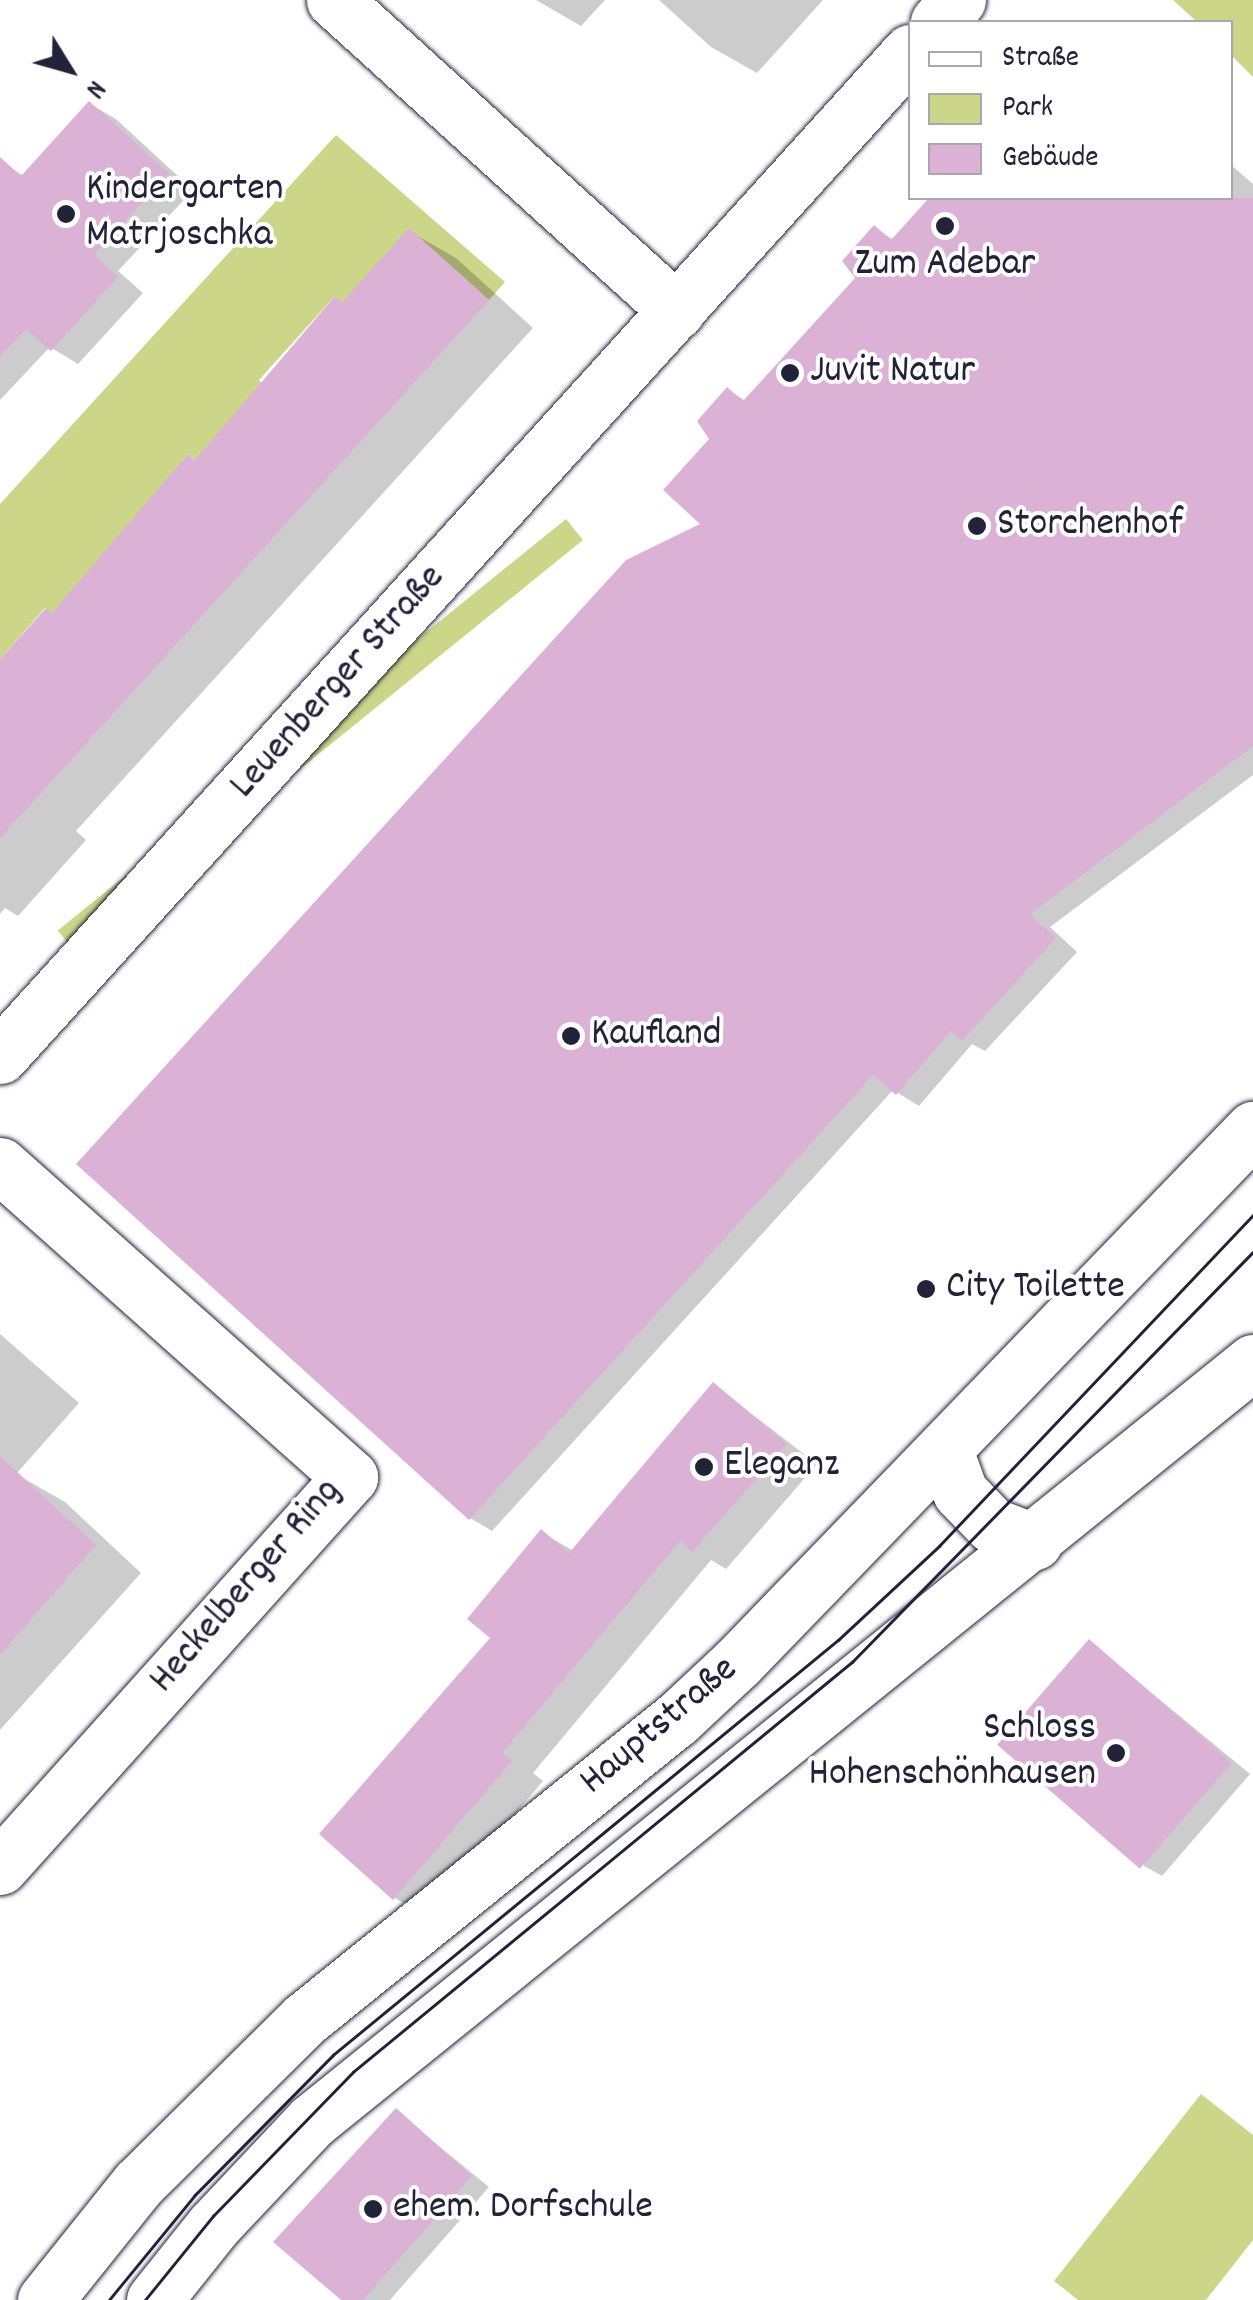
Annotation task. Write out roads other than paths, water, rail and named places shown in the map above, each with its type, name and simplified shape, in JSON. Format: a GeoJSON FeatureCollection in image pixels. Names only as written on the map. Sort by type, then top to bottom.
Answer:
{"type":"FeatureCollection","features":[{"type":"Feature","properties":{"kind":"main road"},"geometry":{"type":"LineString","coordinates":[[334,0],[677,311]]}},
{"type":"Feature","properties":{"kind":"main road"},"geometry":{"type":"LineString","coordinates":[[940,20],[958,0]]}},
{"type":"Feature","properties":{"kind":"main road","name":"Leuenberger Straße"},"geometry":{"type":"LineString","coordinates":[[0,1056],[908,54]]}},
{"type":"Feature","properties":{"kind":"main road","name":"Hauptstraße"},"geometry":{"type":"LineString","coordinates":[[45,2300],[138,2184],[279,2043],[367,1965],[676,1720],[945,1450],[1253,1129]]}},
{"type":"Feature","properties":{"kind":"main road","name":"Heckelberger Ring"},"geometry":{"type":"LineString","coordinates":[[0,1165],[350,1477],[0,1868]]}},
{"type":"Feature","properties":{"kind":"main road"},"geometry":{"type":"LineString","coordinates":[[154,2300],[213,2226],[312,2121],[1035,1542],[1253,1362]]}},
{"type":"Feature","properties":{"kind":"main road"},"geometry":{"type":"LineString","coordinates":[[945,1450],[960,1492],[992,1525],[1035,1542]]}},
{"type":"Feature","properties":{"kind":"tram line"},"geometry":{"type":"LineString","coordinates":[[109,2300],[194,2196],[333,2055],[838,1640],[939,1546],[1253,1215]]}},
{"type":"Feature","properties":{"kind":"tram line"},"geometry":{"type":"LineString","coordinates":[[145,2300],[213,2216],[353,2072],[852,1662],[1253,1252]]}},
{"type":"Feature","properties":{"kind":"place","name":"Kindergarten Matrjoschka"},"geometry":{"type":"Point","coordinates":[66,214]}},
{"type":"Feature","properties":{"kind":"place","name":"Zum Adebar"},"geometry":{"type":"Point","coordinates":[945,226]}},
{"type":"Feature","properties":{"kind":"place","name":"Juvit Natur"},"geometry":{"type":"Point","coordinates":[790,373]}},
{"type":"Feature","properties":{"kind":"place","name":"Storchenhof"},"geometry":{"type":"Point","coordinates":[977,526]}},
{"type":"Feature","properties":{"kind":"place","name":"Kaufland"},"geometry":{"type":"Point","coordinates":[571,1036]}},
{"type":"Feature","properties":{"kind":"place","name":"City Toilette"},"geometry":{"type":"Point","coordinates":[926,1289]}},
{"type":"Feature","properties":{"kind":"place","name":"Eleganz"},"geometry":{"type":"Point","coordinates":[704,1467]}},
{"type":"Feature","properties":{"kind":"place","name":"Schloss Hohenschönhausen"},"geometry":{"type":"Point","coordinates":[1116,1753]}},
{"type":"Feature","properties":{"kind":"place","name":"ehem. Dorfschule"},"geometry":{"type":"Point","coordinates":[373,2209]}}]}
